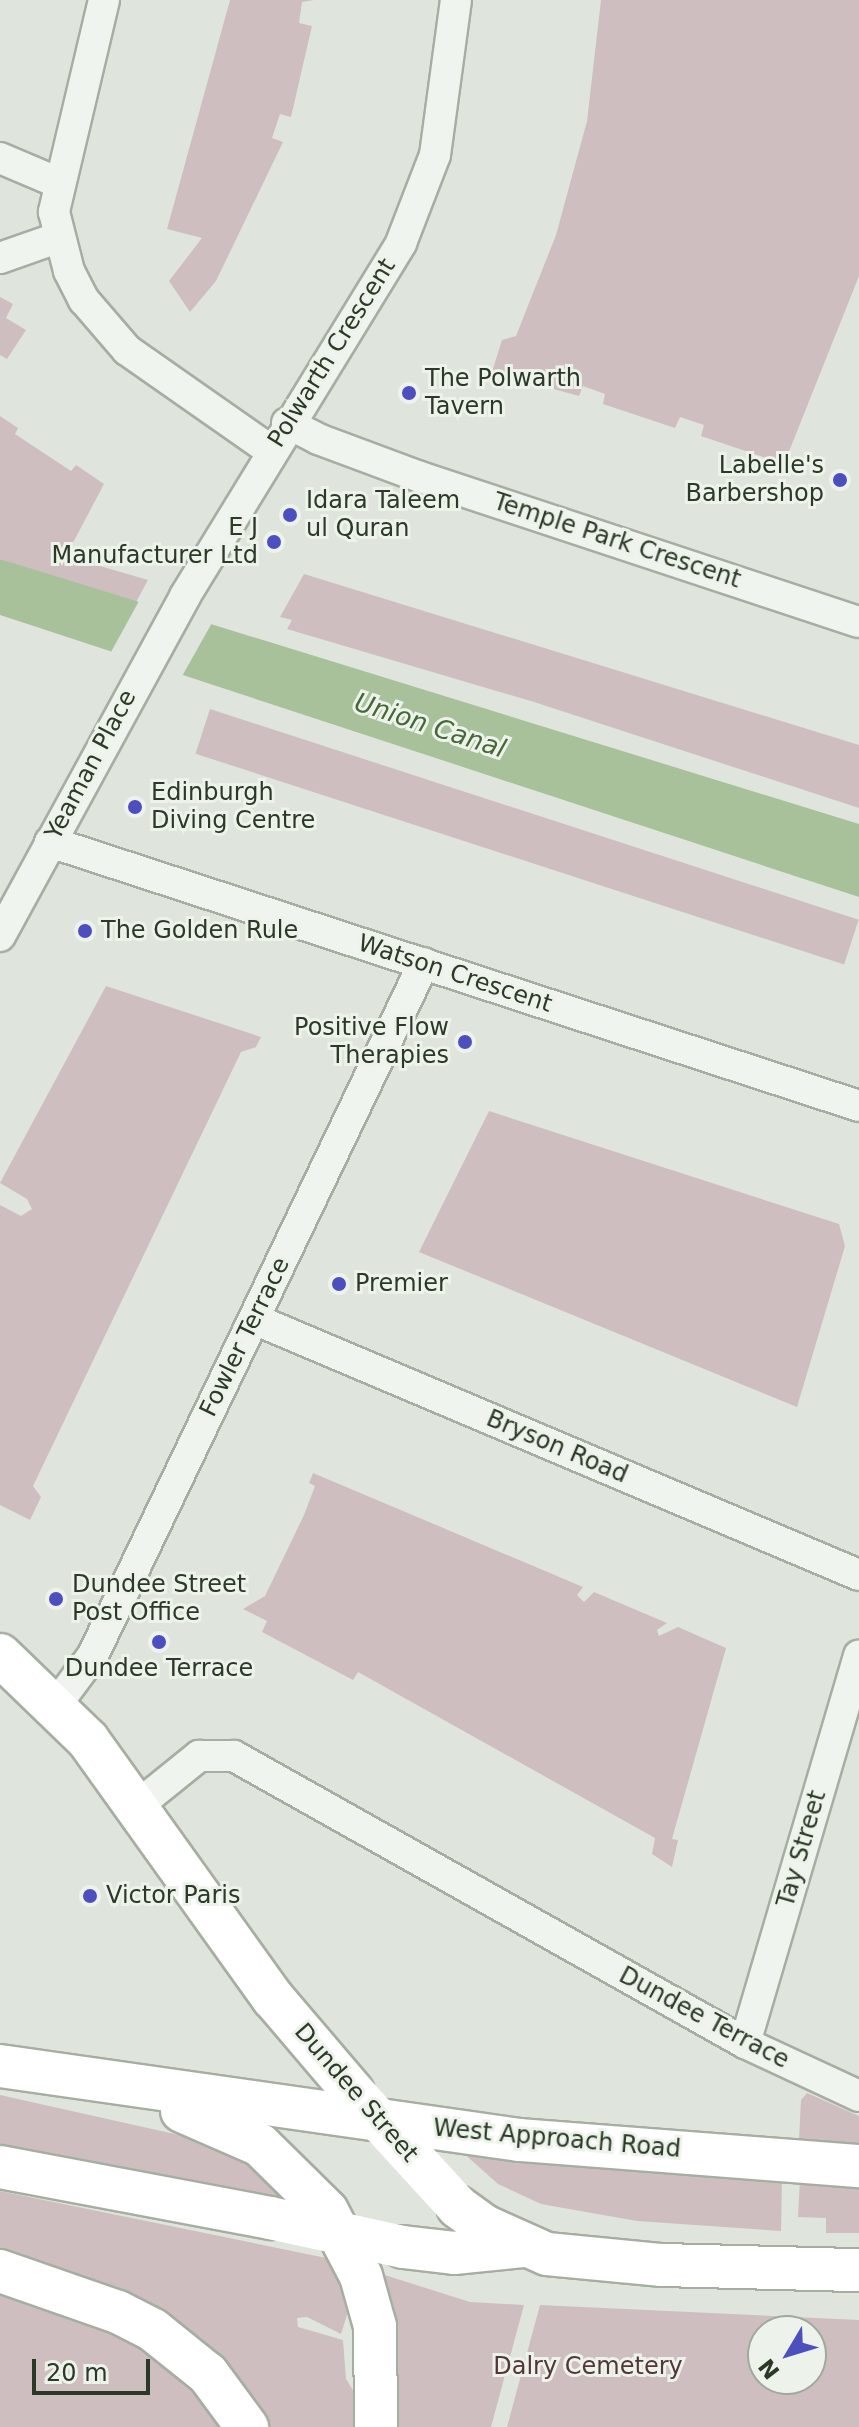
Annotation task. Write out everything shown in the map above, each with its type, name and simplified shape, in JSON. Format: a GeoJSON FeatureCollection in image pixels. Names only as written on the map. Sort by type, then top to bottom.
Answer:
{"type":"FeatureCollection","features":[{"type":"Feature","properties":{"kind":"street"},"geometry":{"type":"LineString","coordinates":[[104,0],[59,183],[57,238],[84,300],[127,350],[270,450]]}},
{"type":"Feature","properties":{"kind":"street","name":"Polwarth Crescent"},"geometry":{"type":"LineString","coordinates":[[185,596],[270,450],[362,312],[411,220],[441,124],[456,0]]}},
{"type":"Feature","properties":{"kind":"street"},"geometry":{"type":"LineString","coordinates":[[0,158],[59,183]]}},
{"type":"Feature","properties":{"kind":"street"},"geometry":{"type":"LineString","coordinates":[[0,258],[57,238]]}},
{"type":"Feature","properties":{"kind":"street","name":"Temple Park Crescent"},"geometry":{"type":"LineString","coordinates":[[287,423],[318,439],[420,477],[859,622]]}},
{"type":"Feature","properties":{"kind":"street","name":"Yeaman Place"},"geometry":{"type":"LineString","coordinates":[[0,936],[136,681],[185,596]]}},
{"type":"Feature","properties":{"kind":"street","name":"Watson Crescent"},"geometry":{"type":"LineString","coordinates":[[50,842],[859,1106]]}},
{"type":"Feature","properties":{"kind":"street","name":"Fowler Terrace"},"geometry":{"type":"LineString","coordinates":[[56,1705],[93,1655],[424,963]]}},
{"type":"Feature","properties":{"kind":"street","name":"Bryson Road"},"geometry":{"type":"LineString","coordinates":[[254,1319],[859,1575]]}},
{"type":"Feature","properties":{"kind":"street","name":"Dundee Street"},"geometry":{"type":"LineString","coordinates":[[0,1655],[56,1705],[137,1806],[273,1998],[353,2092],[458,2207],[523,2246],[602,2261],[859,2270]]}},
{"type":"Feature","properties":{"kind":"street","name":"Tay Street"},"geometry":{"type":"LineString","coordinates":[[745,2043],[859,1655]]}},
{"type":"Feature","properties":{"kind":"street","name":"Dundee Terrace"},"geometry":{"type":"LineString","coordinates":[[137,1806],[199,1756],[234,1756],[745,2043],[859,2096]]}},
{"type":"Feature","properties":{"kind":"street","name":"West Approach Road"},"geometry":{"type":"LineString","coordinates":[[0,2066],[113,2085],[520,2140],[859,2166]]}},
{"type":"Feature","properties":{"kind":"street","name":"West Approach Road"},"geometry":{"type":"LineString","coordinates":[[113,2085],[260,2145],[327,2211],[348,2246],[375,2326],[376,2427]]}},
{"type":"Feature","properties":{"kind":"street"},"geometry":{"type":"LineString","coordinates":[[0,2167],[270,2218],[403,2247],[454,2253],[523,2246]]}},
{"type":"Feature","properties":{"kind":"street"},"geometry":{"type":"LineString","coordinates":[[0,2271],[153,2330],[208,2374],[247,2427]]}},
{"type":"Feature","properties":{"kind":"green space"},"geometry":{"type":"Polygon","coordinates":[[[230,0],[314,0],[302,2],[299,23],[312,26],[291,117],[280,114],[272,138],[283,142],[216,281],[190,312],[169,281],[202,238],[167,229],[230,0]]]}},
{"type":"Feature","properties":{"kind":"green space"},"geometry":{"type":"Polygon","coordinates":[[[601,0],[859,0],[859,276],[784,464],[701,436],[704,425],[680,417],[675,428],[603,404],[605,394],[583,386],[579,396],[492,372],[502,340],[516,336],[556,235],[587,121],[601,0]]]}},
{"type":"Feature","properties":{"kind":"green space"},"geometry":{"type":"Polygon","coordinates":[[[0,297],[13,304],[6,318],[26,330],[7,359],[0,355],[0,297]]]}},
{"type":"Feature","properties":{"kind":"green space"},"geometry":{"type":"Polygon","coordinates":[[[0,416],[18,428],[15,434],[71,471],[76,465],[104,484],[66,556],[148,580],[135,604],[0,559],[0,416]]]}},
{"type":"Feature","properties":{"kind":"green space"},"geometry":{"type":"Polygon","coordinates":[[[304,574],[859,745],[859,808],[534,702],[287,629],[292,620],[280,617],[304,574]]]}},
{"type":"Feature","properties":{"kind":"green space"},"geometry":{"type":"Polygon","coordinates":[[[210,709],[859,920],[844,964],[195,754],[210,709]]]}},
{"type":"Feature","properties":{"kind":"green space"},"geometry":{"type":"Polygon","coordinates":[[[106,986],[261,1037],[256,1047],[241,1052],[33,1486],[41,1497],[30,1520],[0,1505],[0,1205],[21,1216],[32,1209],[27,1199],[0,1183],[106,986]]]}},
{"type":"Feature","properties":{"kind":"green space"},"geometry":{"type":"Polygon","coordinates":[[[489,1111],[839,1224],[845,1246],[797,1407],[419,1252],[489,1111]]]}},
{"type":"Feature","properties":{"kind":"green space"},"geometry":{"type":"Polygon","coordinates":[[[313,1473],[583,1587],[577,1595],[584,1602],[594,1592],[667,1623],[657,1630],[659,1636],[678,1627],[726,1648],[672,1839],[678,1840],[672,1867],[652,1854],[655,1838],[358,1672],[353,1680],[262,1632],[267,1621],[243,1609],[265,1596],[304,1515],[315,1486],[309,1483],[313,1473]]]}},
{"type":"Feature","properties":{"kind":"green space"},"geometry":{"type":"Polygon","coordinates":[[[807,2093],[859,2116],[859,2144],[799,2140],[801,2100],[807,2093]]]}},
{"type":"Feature","properties":{"kind":"green space"},"geometry":{"type":"Polygon","coordinates":[[[0,2095],[197,2139],[242,2156],[307,2212],[0,2156],[0,2095]]]}},
{"type":"Feature","properties":{"kind":"green space"},"geometry":{"type":"Polygon","coordinates":[[[461,2151],[782,2178],[781,2231],[637,2221],[541,2204],[498,2184],[461,2151]]]}},
{"type":"Feature","properties":{"kind":"green space"},"geometry":{"type":"Polygon","coordinates":[[[800,2179],[859,2184],[859,2233],[826,2233],[826,2218],[798,2217],[800,2179]]]}},
{"type":"Feature","properties":{"kind":"green space"},"geometry":{"type":"Polygon","coordinates":[[[0,2191],[336,2260],[352,2299],[341,2334],[307,2317],[297,2318],[298,2327],[343,2340],[346,2379],[363,2406],[361,2427],[265,2427],[0,2257],[0,2191]]]}},
{"type":"Feature","properties":{"kind":"green space"},"geometry":{"type":"Polygon","coordinates":[[[372,2271],[470,2302],[524,2305],[491,2427],[395,2427],[372,2271]]]}},
{"type":"Feature","properties":{"kind":"green space"},"geometry":{"type":"Polygon","coordinates":[[[0,2289],[146,2344],[211,2402],[227,2427],[0,2427],[0,2289]]]}},
{"type":"Feature","properties":{"kind":"green space","name":"Dalry Cemetery"},"geometry":{"type":"Polygon","coordinates":[[[540,2305],[753,2315],[747,2315],[747,2395],[827,2395],[827,2318],[859,2320],[859,2427],[507,2427],[540,2305]]]}},
{"type":"Feature","properties":{"kind":"water","name":"Union Canal"},"geometry":{"type":"Polygon","coordinates":[[[0,559],[859,824],[859,897],[0,615],[0,559]]]}},
{"type":"Feature","properties":{"kind":"pier"},"geometry":{"type":"Polygon","coordinates":[[[139,601],[213,621],[181,678],[111,652],[139,601]]]}},
{"type":"Feature","properties":{"kind":"place","name":"The Polwarth Tavern"},"geometry":{"type":"Point","coordinates":[409,393]}},
{"type":"Feature","properties":{"kind":"place","name":"Labelle's Barbershop"},"geometry":{"type":"Point","coordinates":[840,480]}},
{"type":"Feature","properties":{"kind":"place","name":"Idara Taleem ul Quran"},"geometry":{"type":"Point","coordinates":[290,515]}},
{"type":"Feature","properties":{"kind":"place","name":"E J Manufacturer Ltd"},"geometry":{"type":"Point","coordinates":[274,542]}},
{"type":"Feature","properties":{"kind":"place","name":"Edinburgh Diving Centre"},"geometry":{"type":"Point","coordinates":[135,807]}},
{"type":"Feature","properties":{"kind":"place","name":"The Golden Rule"},"geometry":{"type":"Point","coordinates":[85,931]}},
{"type":"Feature","properties":{"kind":"place","name":"Positive Flow Therapies"},"geometry":{"type":"Point","coordinates":[465,1042]}},
{"type":"Feature","properties":{"kind":"place","name":"Premier"},"geometry":{"type":"Point","coordinates":[339,1284]}},
{"type":"Feature","properties":{"kind":"place","name":"Dundee Street Post Office"},"geometry":{"type":"Point","coordinates":[56,1599]}},
{"type":"Feature","properties":{"kind":"place","name":"Dundee Terrace"},"geometry":{"type":"Point","coordinates":[159,1642]}},
{"type":"Feature","properties":{"kind":"place","name":"Victor Paris"},"geometry":{"type":"Point","coordinates":[90,1896]}}]}
